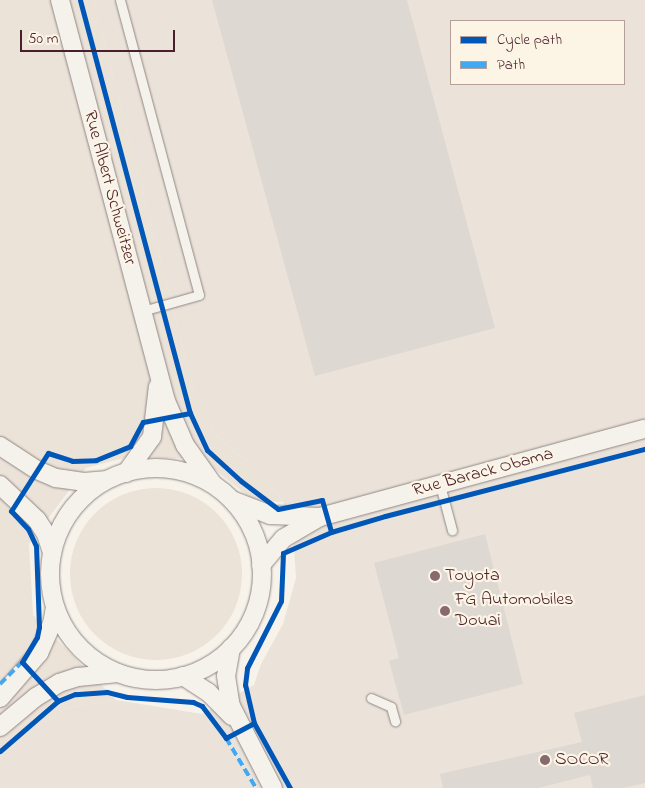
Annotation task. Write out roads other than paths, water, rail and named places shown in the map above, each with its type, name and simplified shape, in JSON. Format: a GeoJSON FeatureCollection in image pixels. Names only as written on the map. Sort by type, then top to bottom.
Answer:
{"type":"FeatureCollection","features":[{"type":"Feature","properties":{"kind":"street","name":"Rue Albert Schweitzer"},"geometry":{"type":"LineString","coordinates":[[60,0],[159,376],[185,445],[249,525],[261,565]]}},
{"type":"Feature","properties":{"kind":"street","name":"Rue Albert Schweitzer"},"geometry":{"type":"LineString","coordinates":[[118,476],[152,437],[159,376]]}},
{"type":"Feature","properties":{"kind":"street","name":"Rue Barack Obama"},"geometry":{"type":"LineString","coordinates":[[261,565],[278,543],[320,517],[645,429]]}},
{"type":"Feature","properties":{"kind":"street","name":"Rue Barack Obama"},"geometry":{"type":"LineString","coordinates":[[0,446],[37,470],[56,478],[84,482],[151,469],[176,471],[270,515],[320,517]]}},
{"type":"Feature","properties":{"kind":"street"},"geometry":{"type":"LineString","coordinates":[[118,476],[90,492],[72,509],[60,529],[52,552],[50,584],[55,607],[77,645],[96,662],[119,673],[151,680],[183,676],[213,663],[232,648],[254,614],[261,581],[261,565]]}},
{"type":"Feature","properties":{"kind":"street"},"geometry":{"type":"LineString","coordinates":[[0,485],[37,520],[46,534],[52,552]]}},
{"type":"Feature","properties":{"kind":"street"},"geometry":{"type":"LineString","coordinates":[[0,698],[39,654],[48,635],[55,607]]}},
{"type":"Feature","properties":{"kind":"street"},"geometry":{"type":"LineString","coordinates":[[232,648],[226,682],[235,720]]}},
{"type":"Feature","properties":{"kind":"street"},"geometry":{"type":"LineString","coordinates":[[0,727],[36,697],[59,683],[78,677],[119,673]]}},
{"type":"Feature","properties":{"kind":"street"},"geometry":{"type":"LineString","coordinates":[[183,676],[208,692],[235,720],[273,788]]}},
{"type":"Feature","properties":{"kind":"lane"},"geometry":{"type":"LineString","coordinates":[[120,0],[198,295],[142,311]]}},
{"type":"Feature","properties":{"kind":"lane"},"geometry":{"type":"LineString","coordinates":[[440,485],[452,530]]}},
{"type":"Feature","properties":{"kind":"lane"},"geometry":{"type":"LineString","coordinates":[[371,698],[391,708],[395,721]]}},
{"type":"Feature","properties":{"kind":"place","name":"Toyota"},"geometry":{"type":"Point","coordinates":[435,576]}},
{"type":"Feature","properties":{"kind":"place","name":"FG Automobiles Douai"},"geometry":{"type":"Point","coordinates":[445,611]}},
{"type":"Feature","properties":{"kind":"place","name":"SOCOR"},"geometry":{"type":"Point","coordinates":[545,760]}}]}
